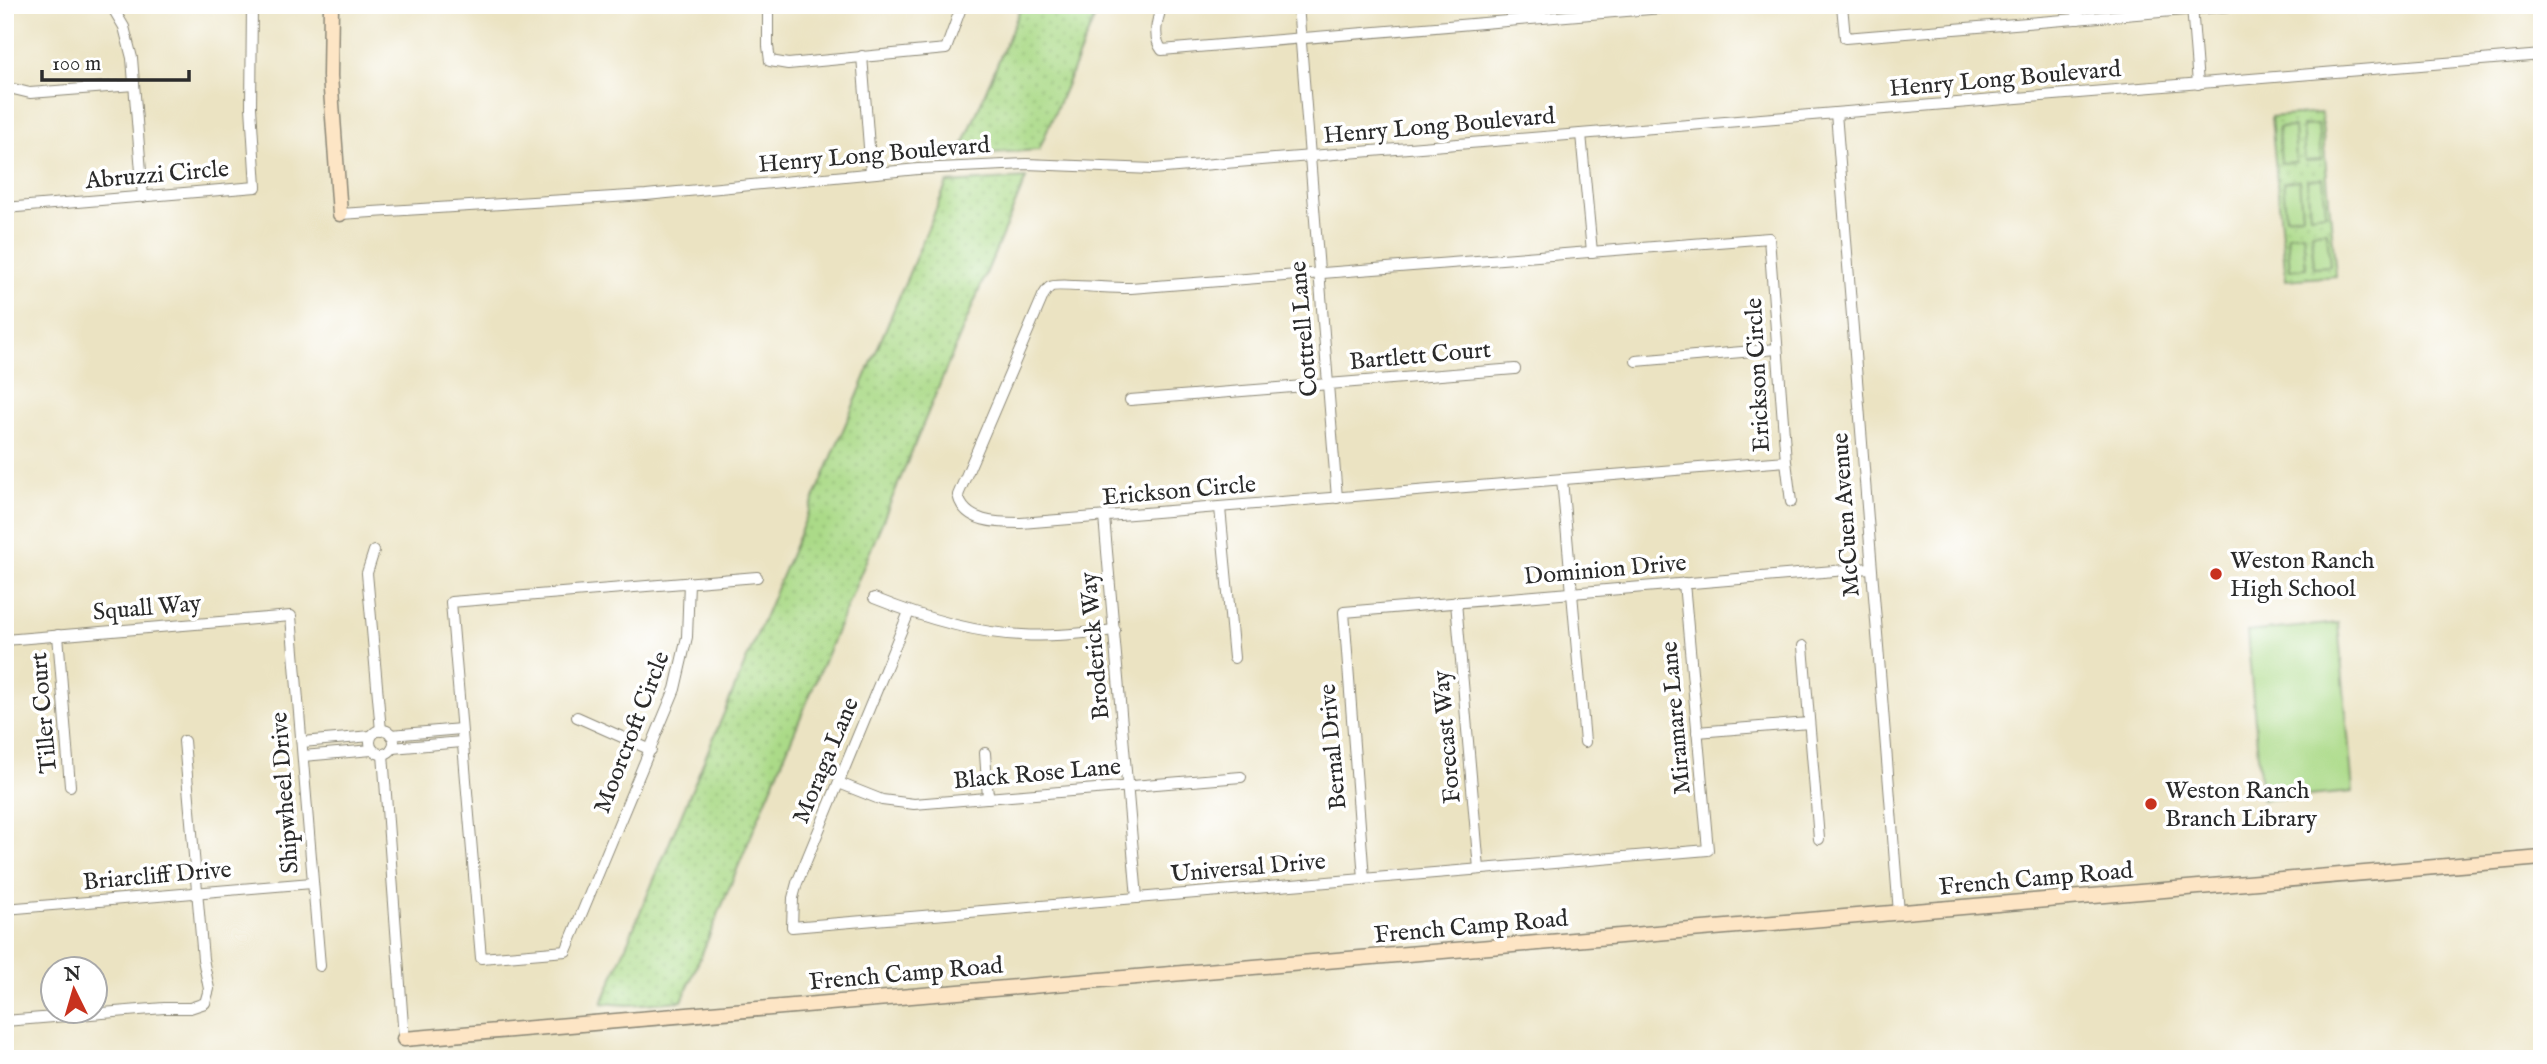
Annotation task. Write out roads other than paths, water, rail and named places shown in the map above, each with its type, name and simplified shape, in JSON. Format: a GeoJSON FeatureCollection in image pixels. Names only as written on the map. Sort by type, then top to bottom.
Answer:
{"type":"FeatureCollection","features":[{"type":"Feature","properties":{"kind":"street"},"geometry":{"type":"LineString","coordinates":[[111,5],[130,43],[143,197]]}},
{"type":"Feature","properties":{"kind":"street","name":"Abruzzi Circle"},"geometry":{"type":"LineString","coordinates":[[5,208],[256,187],[251,107],[252,5]]}},
{"type":"Feature","properties":{"kind":"street"},"geometry":{"type":"LineString","coordinates":[[331,5],[330,76],[340,214]]}},
{"type":"Feature","properties":{"kind":"street"},"geometry":{"type":"LineString","coordinates":[[768,5],[770,61],[788,64],[946,49],[962,5]]}},
{"type":"Feature","properties":{"kind":"street"},"geometry":{"type":"LineString","coordinates":[[1162,5],[1156,27],[1156,42],[1162,50],[1698,5]]}},
{"type":"Feature","properties":{"kind":"street","name":"Cottrell Lane"},"geometry":{"type":"LineString","coordinates":[[1298,5],[1337,498]]}},
{"type":"Feature","properties":{"kind":"street"},"geometry":{"type":"LineString","coordinates":[[1842,5],[1845,38],[2192,7],[2246,5]]}},
{"type":"Feature","properties":{"kind":"street"},"geometry":{"type":"LineString","coordinates":[[2076,5],[2078,19]]}},
{"type":"Feature","properties":{"kind":"street"},"geometry":{"type":"LineString","coordinates":[[2192,7],[2198,83]]}},
{"type":"Feature","properties":{"kind":"street","name":"Henry Long Boulevard"},"geometry":{"type":"LineString","coordinates":[[340,214],[646,195],[871,173],[1026,164],[1153,169],[2542,55]]}},
{"type":"Feature","properties":{"kind":"street"},"geometry":{"type":"LineString","coordinates":[[862,56],[871,173]]}},
{"type":"Feature","properties":{"kind":"street"},"geometry":{"type":"LineString","coordinates":[[5,87],[30,93],[134,85]]}},
{"type":"Feature","properties":{"kind":"street","name":"McCuen Avenue"},"geometry":{"type":"LineString","coordinates":[[1836,113],[1899,913]]}},
{"type":"Feature","properties":{"kind":"street"},"geometry":{"type":"LineString","coordinates":[[1581,134],[1592,252]]}},
{"type":"Feature","properties":{"kind":"street","name":"Erickson Circle"},"geometry":{"type":"LineString","coordinates":[[1769,238],[1786,461],[1220,508],[1003,523],[972,515],[960,504],[960,486],[1043,296],[1051,286],[1060,284],[1131,288],[1592,252],[1769,238]]}},
{"type":"Feature","properties":{"kind":"street"},"geometry":{"type":"LineString","coordinates":[[1636,361],[1777,349]]}},
{"type":"Feature","properties":{"kind":"street","name":"Bartlett Court"},"geometry":{"type":"LineString","coordinates":[[1130,400],[1515,369]]}},
{"type":"Feature","properties":{"kind":"street"},"geometry":{"type":"LineString","coordinates":[[1786,461],[1791,502]]}},
{"type":"Feature","properties":{"kind":"street"},"geometry":{"type":"LineString","coordinates":[[1562,479],[1585,742]]}},
{"type":"Feature","properties":{"kind":"street"},"geometry":{"type":"LineString","coordinates":[[1220,508],[1234,658]]}},
{"type":"Feature","properties":{"kind":"street","name":"Broderick Way"},"geometry":{"type":"LineString","coordinates":[[1104,517],[1137,898]]}},
{"type":"Feature","properties":{"kind":"street"},"geometry":{"type":"LineString","coordinates":[[373,551],[367,573],[381,734]]}},
{"type":"Feature","properties":{"kind":"street","name":"Dominion Drive"},"geometry":{"type":"LineString","coordinates":[[1343,612],[1870,568]]}},
{"type":"Feature","properties":{"kind":"street"},"geometry":{"type":"LineString","coordinates":[[689,582],[757,576]]}},
{"type":"Feature","properties":{"kind":"street","name":"Moorcroft Circle"},"geometry":{"type":"LineString","coordinates":[[689,582],[690,610],[682,664],[675,689],[566,951],[481,958],[451,602],[689,582]]}},
{"type":"Feature","properties":{"kind":"street","name":"Miramare Lane"},"geometry":{"type":"LineString","coordinates":[[1684,583],[1708,850]]}},
{"type":"Feature","properties":{"kind":"street"},"geometry":{"type":"LineString","coordinates":[[874,598],[909,612],[966,628],[1021,635],[1115,630]]}},
{"type":"Feature","properties":{"kind":"street","name":"Forecast Way"},"geometry":{"type":"LineString","coordinates":[[1455,602],[1479,869]]}},
{"type":"Feature","properties":{"kind":"street","name":"Moraga Lane"},"geometry":{"type":"LineString","coordinates":[[792,927],[793,898],[797,883],[909,612]]}},
{"type":"Feature","properties":{"kind":"street","name":"Bernal Drive"},"geometry":{"type":"LineString","coordinates":[[1343,612],[1364,879]]}},
{"type":"Feature","properties":{"kind":"street","name":"Squall Way"},"geometry":{"type":"LineString","coordinates":[[5,640],[291,616]]}},
{"type":"Feature","properties":{"kind":"street","name":"Shipwheel Drive"},"geometry":{"type":"LineString","coordinates":[[291,616],[320,966]]}},
{"type":"Feature","properties":{"kind":"street","name":"Tiller Court"},"geometry":{"type":"LineString","coordinates":[[58,635],[70,786]]}},
{"type":"Feature","properties":{"kind":"street"},"geometry":{"type":"LineString","coordinates":[[1803,646],[1819,839]]}},
{"type":"Feature","properties":{"kind":"street"},"geometry":{"type":"LineString","coordinates":[[577,717],[651,750]]}},
{"type":"Feature","properties":{"kind":"street"},"geometry":{"type":"LineString","coordinates":[[1698,732],[1810,723]]}},
{"type":"Feature","properties":{"kind":"street"},"geometry":{"type":"LineString","coordinates":[[302,742],[461,729]]}},
{"type":"Feature","properties":{"kind":"street"},"geometry":{"type":"LineString","coordinates":[[381,734],[394,741],[392,748]]}},
{"type":"Feature","properties":{"kind":"street"},"geometry":{"type":"LineString","coordinates":[[372,750],[370,743],[381,734]]}},
{"type":"Feature","properties":{"kind":"street"},"geometry":{"type":"LineString","coordinates":[[5,1021],[190,1008],[205,1003],[208,989],[184,741]]}},
{"type":"Feature","properties":{"kind":"street"},"geometry":{"type":"LineString","coordinates":[[383,754],[392,748],[462,743]]}},
{"type":"Feature","properties":{"kind":"street"},"geometry":{"type":"LineString","coordinates":[[303,756],[372,750],[383,754]]}},
{"type":"Feature","properties":{"kind":"street"},"geometry":{"type":"LineString","coordinates":[[985,753],[988,799]]}},
{"type":"Feature","properties":{"kind":"street"},"geometry":{"type":"LineString","coordinates":[[383,754],[404,1039]]}},
{"type":"Feature","properties":{"kind":"street","name":"Black Rose Lane"},"geometry":{"type":"LineString","coordinates":[[839,783],[882,800],[914,804],[1241,777]]}},
{"type":"Feature","properties":{"kind":"street","name":"Universal Drive"},"geometry":{"type":"LineString","coordinates":[[792,927],[1708,850]]}},
{"type":"Feature","properties":{"kind":"street","name":"French Camp Road"},"geometry":{"type":"LineString","coordinates":[[404,1039],[2542,858]]}},
{"type":"Feature","properties":{"kind":"street","name":"Briarcliff Drive"},"geometry":{"type":"LineString","coordinates":[[5,909],[312,883]]}},
{"type":"Feature","properties":{"kind":"place","name":"Weston Ranch High School"},"geometry":{"type":"Point","coordinates":[2216,574]}},
{"type":"Feature","properties":{"kind":"place","name":"Weston Ranch Branch Library"},"geometry":{"type":"Point","coordinates":[2151,804]}}]}
